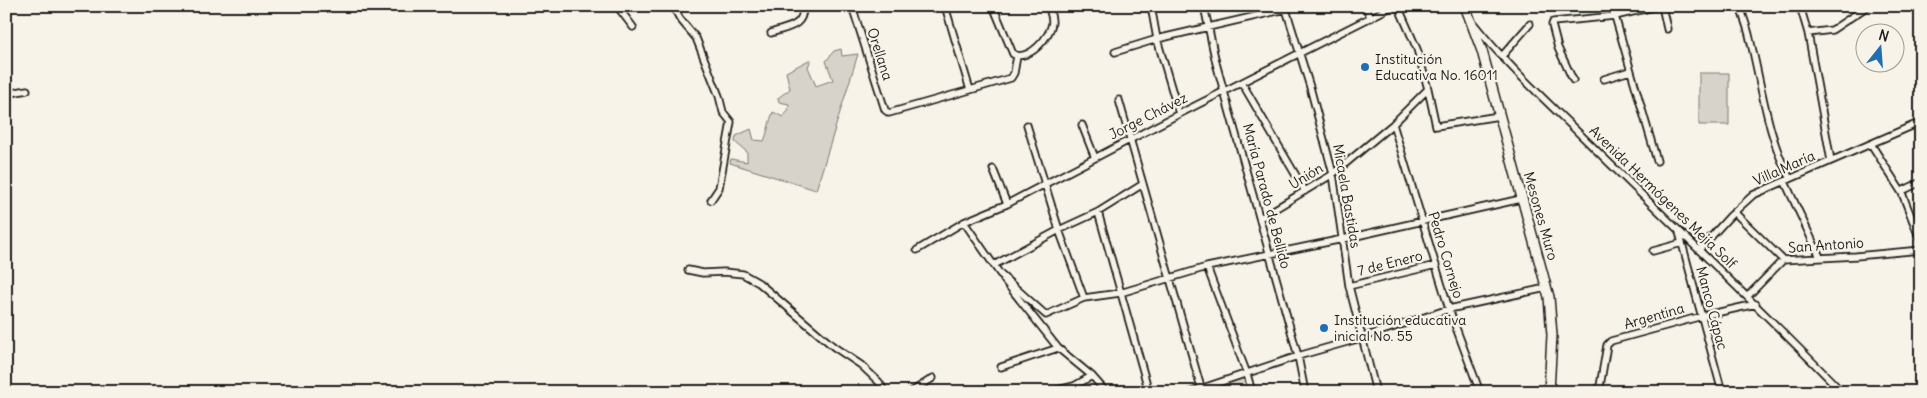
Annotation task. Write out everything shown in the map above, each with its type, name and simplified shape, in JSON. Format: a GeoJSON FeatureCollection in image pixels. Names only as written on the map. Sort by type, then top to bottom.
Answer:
{"type":"FeatureCollection","features":[{"type":"Feature","properties":{"kind":"highway"},"geometry":{"type":"LineString","coordinates":[[1460,6],[1470,18]]}},
{"type":"Feature","properties":{"kind":"highway","name":"Mesones Muro"},"geometry":{"type":"LineString","coordinates":[[1465,6],[1482,51],[1546,288],[1552,318],[1548,392]]}},
{"type":"Feature","properties":{"kind":"street"},"geometry":{"type":"LineString","coordinates":[[617,6],[633,27]]}},
{"type":"Feature","properties":{"kind":"street"},"geometry":{"type":"LineString","coordinates":[[673,6],[680,19],[696,38],[719,96],[722,112],[731,122],[720,188],[711,200]]}},
{"type":"Feature","properties":{"kind":"street"},"geometry":{"type":"LineString","coordinates":[[771,33],[799,22],[803,17],[802,6]]}},
{"type":"Feature","properties":{"kind":"street","name":"Orellana"},"geometry":{"type":"LineString","coordinates":[[852,6],[885,110],[889,113],[970,90]]}},
{"type":"Feature","properties":{"kind":"street"},"geometry":{"type":"LineString","coordinates":[[944,6],[970,90],[1011,78],[1018,56]]}},
{"type":"Feature","properties":{"kind":"street"},"geometry":{"type":"LineString","coordinates":[[993,6],[1013,54],[1018,56],[1023,56],[1041,44],[1049,32],[1052,22],[1048,6]]}},
{"type":"Feature","properties":{"kind":"street"},"geometry":{"type":"LineString","coordinates":[[1151,6],[1157,39],[1179,114]]}},
{"type":"Feature","properties":{"kind":"street","name":"María Parado de Bellido"},"geometry":{"type":"LineString","coordinates":[[1204,6],[1216,63],[1298,356],[1305,392]]}},
{"type":"Feature","properties":{"kind":"street"},"geometry":{"type":"LineString","coordinates":[[1365,6],[1372,18]]}},
{"type":"Feature","properties":{"kind":"street","name":"Jorge Chávez"},"geometry":{"type":"LineString","coordinates":[[917,250],[964,222],[1007,204],[1179,114],[1393,6]]}},
{"type":"Feature","properties":{"kind":"street"},"geometry":{"type":"LineString","coordinates":[[1398,6],[1417,49],[1436,126],[1499,116]]}},
{"type":"Feature","properties":{"kind":"street"},"geometry":{"type":"LineString","coordinates":[[1612,6],[1657,161]]}},
{"type":"Feature","properties":{"kind":"street"},"geometry":{"type":"LineString","coordinates":[[1572,80],[1558,48],[1552,25],[1553,22],[1615,16],[1658,6]]}},
{"type":"Feature","properties":{"kind":"street"},"geometry":{"type":"LineString","coordinates":[[1662,6],[1667,29]]}},
{"type":"Feature","properties":{"kind":"street"},"geometry":{"type":"LineString","coordinates":[[1740,6],[1750,39],[1763,101],[1781,163],[1820,257]]}},
{"type":"Feature","properties":{"kind":"street","name":"Villa María"},"geometry":{"type":"LineString","coordinates":[[1699,250],[1734,212],[1754,195],[1832,161],[1808,33],[1800,6]]}},
{"type":"Feature","properties":{"kind":"street"},"geometry":{"type":"LineString","coordinates":[[1808,33],[1832,30],[1868,6]]}},
{"type":"Feature","properties":{"kind":"street"},"geometry":{"type":"LineString","coordinates":[[1115,52],[1157,39],[1285,8]]}},
{"type":"Feature","properties":{"kind":"street","name":"Micaela Bastidas"},"geometry":{"type":"LineString","coordinates":[[1285,8],[1318,114],[1333,174],[1349,286],[1376,392]]}},
{"type":"Feature","properties":{"kind":"street","name":"Avenida Hermógenes Mejía Solf"},"geometry":{"type":"LineString","coordinates":[[1470,18],[1502,56],[1756,304],[1842,392]]}},
{"type":"Feature","properties":{"kind":"street"},"geometry":{"type":"LineString","coordinates":[[1502,56],[1530,24]]}},
{"type":"Feature","properties":{"kind":"street"},"geometry":{"type":"LineString","coordinates":[[1604,79],[1630,71]]}},
{"type":"Feature","properties":{"kind":"street"},"geometry":{"type":"LineString","coordinates":[[1242,83],[1305,191]]}},
{"type":"Feature","properties":{"kind":"street","name":"Unión"},"geometry":{"type":"LineString","coordinates":[[1260,218],[1333,174],[1393,124],[1428,88]]}},
{"type":"Feature","properties":{"kind":"street"},"geometry":{"type":"LineString","coordinates":[[6,94],[27,90]]}},
{"type":"Feature","properties":{"kind":"street"},"geometry":{"type":"LineString","coordinates":[[1119,100],[1168,277],[1202,390]]}},
{"type":"Feature","properties":{"kind":"street"},"geometry":{"type":"LineString","coordinates":[[1832,161],[1921,122]]}},
{"type":"Feature","properties":{"kind":"street","name":"Pedro Cornejo"},"geometry":{"type":"LineString","coordinates":[[1393,124],[1449,309],[1480,392]]}},
{"type":"Feature","properties":{"kind":"street"},"geometry":{"type":"LineString","coordinates":[[1027,125],[1059,230],[1084,298]]}},
{"type":"Feature","properties":{"kind":"street"},"geometry":{"type":"LineString","coordinates":[[1082,125],[1095,158]]}},
{"type":"Feature","properties":{"kind":"street"},"geometry":{"type":"LineString","coordinates":[[1871,144],[1902,193],[1921,242]]}},
{"type":"Feature","properties":{"kind":"street"},"geometry":{"type":"LineString","coordinates":[[993,169],[1007,204]]}},
{"type":"Feature","properties":{"kind":"street"},"geometry":{"type":"LineString","coordinates":[[1902,193],[1904,190],[1921,182]]}},
{"type":"Feature","properties":{"kind":"street"},"geometry":{"type":"LineString","coordinates":[[994,265],[1059,230],[1098,212],[1143,184]]}},
{"type":"Feature","properties":{"kind":"street"},"geometry":{"type":"LineString","coordinates":[[1000,274],[1046,315],[1084,298],[1120,293],[1168,277],[1207,267],[1521,199]]}},
{"type":"Feature","properties":{"kind":"street"},"geometry":{"type":"LineString","coordinates":[[1098,212],[1150,392]]}},
{"type":"Feature","properties":{"kind":"street"},"geometry":{"type":"LineString","coordinates":[[1734,212],[1783,260]]}},
{"type":"Feature","properties":{"kind":"street"},"geometry":{"type":"LineString","coordinates":[[964,222],[1007,285],[1058,348],[1092,376],[1106,392]]}},
{"type":"Feature","properties":{"kind":"street","name":"Manco Cápac"},"geometry":{"type":"LineString","coordinates":[[1679,230],[1722,392]]}},
{"type":"Feature","properties":{"kind":"street"},"geometry":{"type":"LineString","coordinates":[[1653,251],[1682,243]]}},
{"type":"Feature","properties":{"kind":"street","name":"San Antonio"},"geometry":{"type":"LineString","coordinates":[[1747,297],[1783,260],[1921,250]]}},
{"type":"Feature","properties":{"kind":"street","name":"7 de Enero"},"geometry":{"type":"LineString","coordinates":[[1349,286],[1436,265]]}},
{"type":"Feature","properties":{"kind":"street"},"geometry":{"type":"LineString","coordinates":[[1207,267],[1252,392]]}},
{"type":"Feature","properties":{"kind":"street"},"geometry":{"type":"LineString","coordinates":[[688,270],[703,273],[724,272],[743,274],[759,283],[834,347],[860,365],[879,382],[885,392]]}},
{"type":"Feature","properties":{"kind":"street"},"geometry":{"type":"LineString","coordinates":[[1191,392],[1202,390],[1298,356],[1361,338],[1449,309],[1546,288]]}},
{"type":"Feature","properties":{"kind":"street","name":"Argentina"},"geometry":{"type":"LineString","coordinates":[[1598,392],[1606,345],[1611,341],[1702,316],[1756,304]]}},
{"type":"Feature","properties":{"kind":"street"},"geometry":{"type":"LineString","coordinates":[[1001,367],[1058,348]]}},
{"type":"Feature","properties":{"kind":"street"},"geometry":{"type":"LineString","coordinates":[[1049,392],[1074,386],[1092,376]]}},
{"type":"Feature","properties":{"kind":"street"},"geometry":{"type":"LineString","coordinates":[[911,392],[932,378]]}},
{"type":"Feature","properties":{"kind":"green space"},"geometry":{"type":"Polygon","coordinates":[[[841,49],[842,56],[858,54],[816,190],[730,163],[731,159],[747,162],[747,152],[735,142],[736,136],[751,129],[754,140],[764,141],[773,112],[783,117],[788,111],[789,104],[779,102],[778,98],[790,89],[786,72],[811,59],[808,67],[816,86],[833,80],[826,61],[834,51],[841,49]]]}},
{"type":"Feature","properties":{"kind":"green space"},"geometry":{"type":"Polygon","coordinates":[[[1699,73],[1729,73],[1729,125],[1699,125],[1699,73]]]}},
{"type":"Feature","properties":{"kind":"green space"},"geometry":{"type":"Polygon","coordinates":[[[1247,374],[1252,392],[1202,392],[1201,389],[1247,374]]]}},
{"type":"Feature","properties":{"kind":"place","name":"Institución Educativa No. 16011"},"geometry":{"type":"Point","coordinates":[1365,67]}},
{"type":"Feature","properties":{"kind":"place","name":"Institución educativa inicial No. 55"},"geometry":{"type":"Point","coordinates":[1324,328]}}]}
